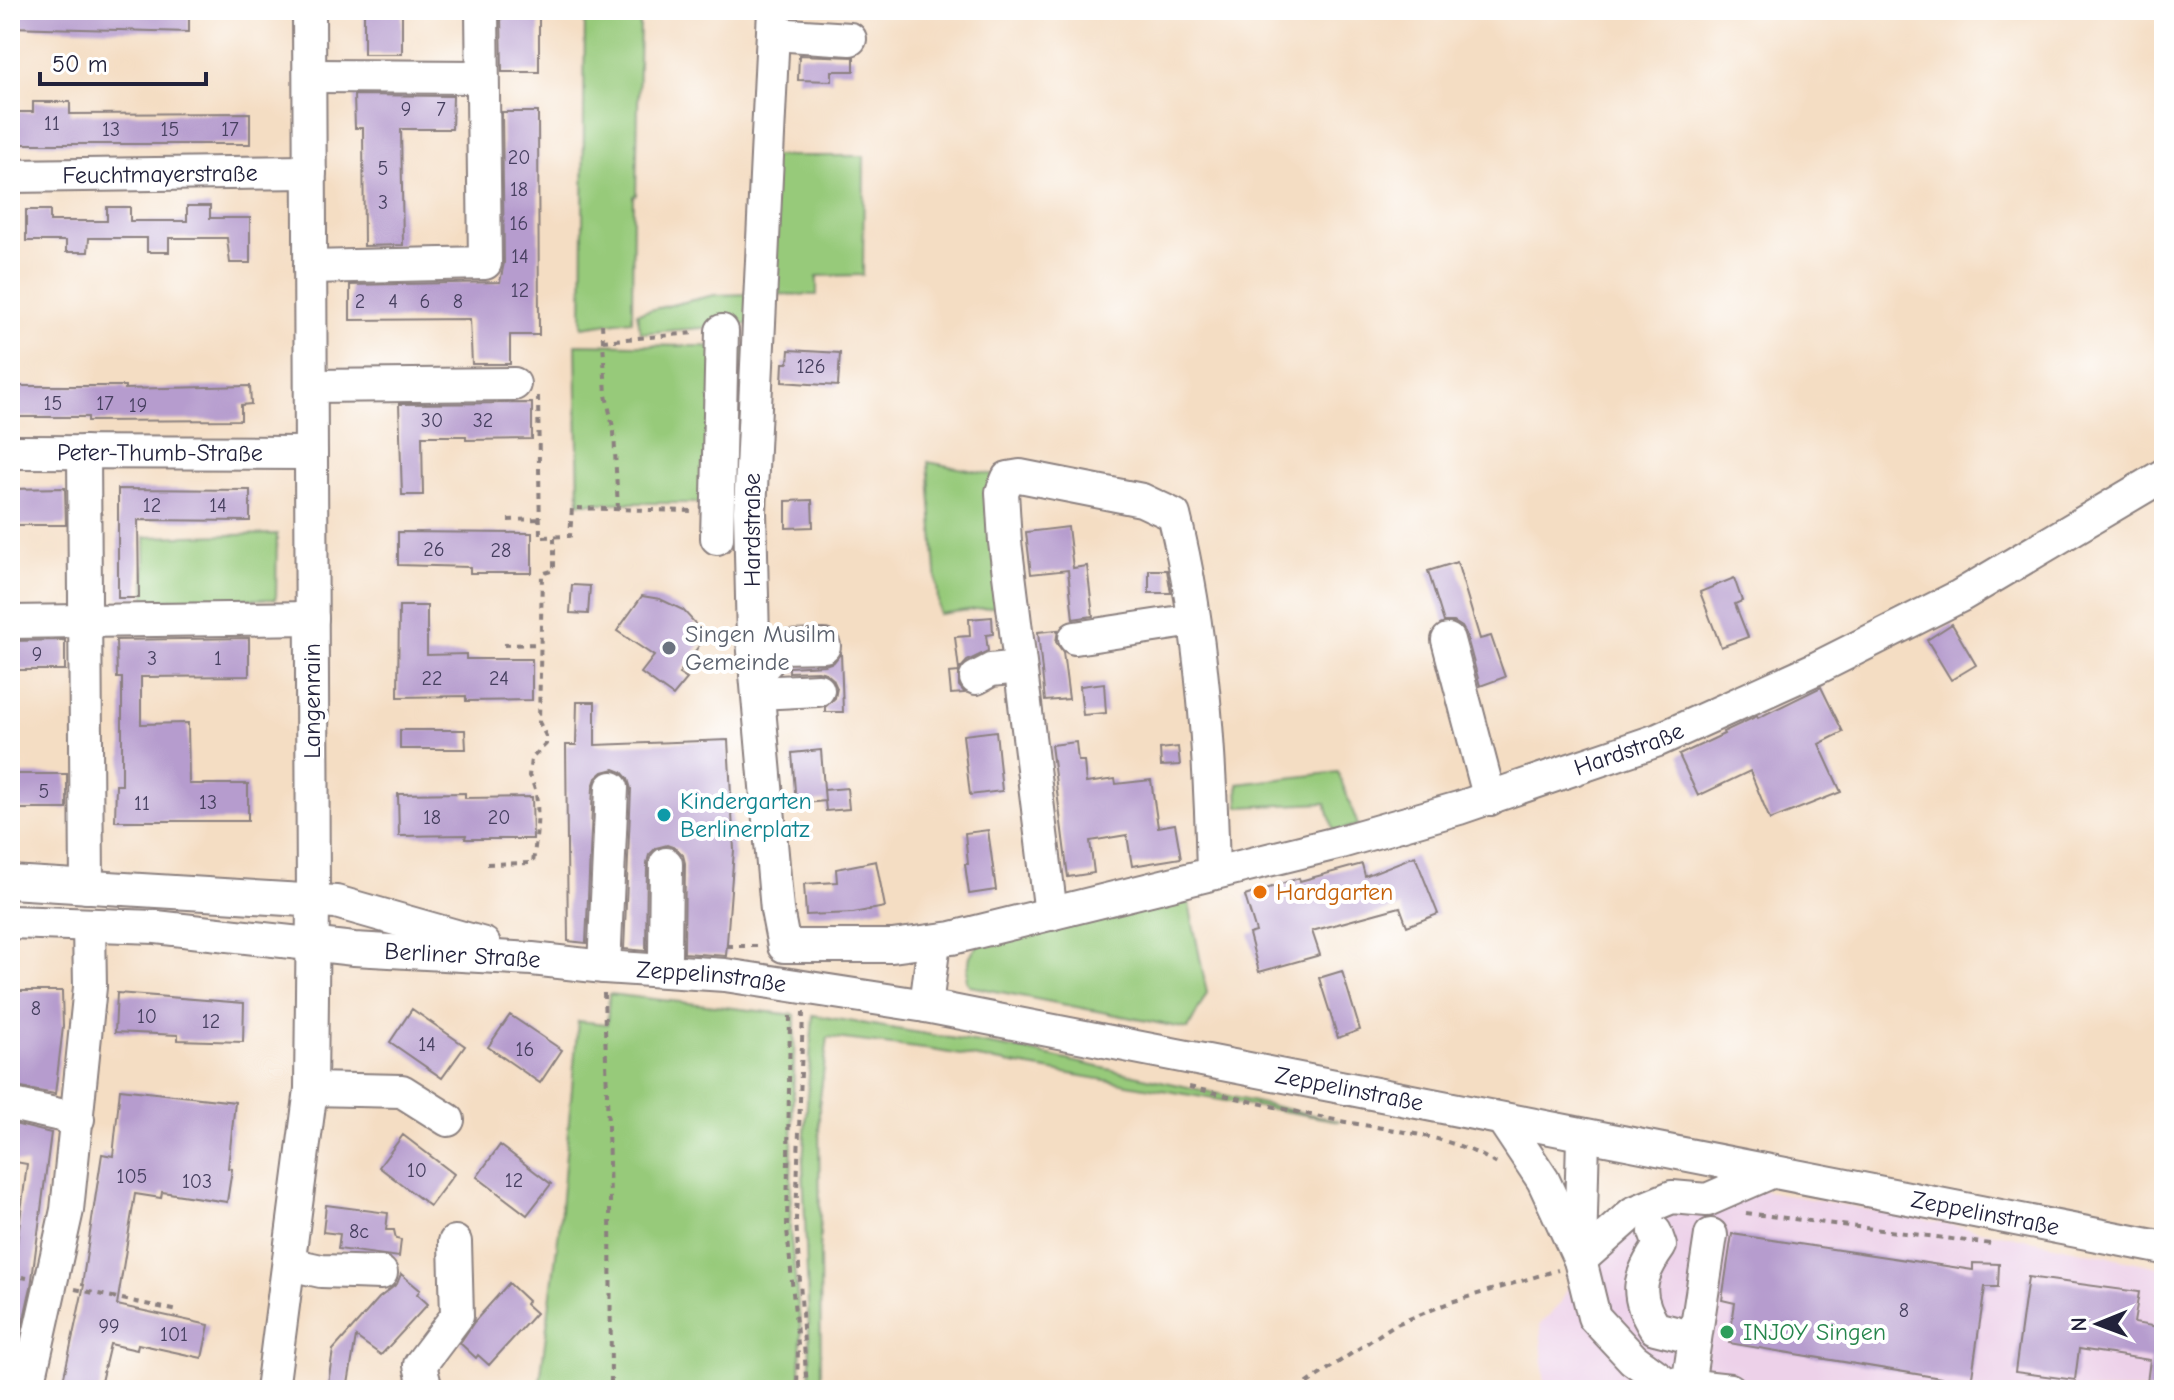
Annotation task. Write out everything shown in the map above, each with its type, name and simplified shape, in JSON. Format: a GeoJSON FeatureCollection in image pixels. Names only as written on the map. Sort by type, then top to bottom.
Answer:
{"type":"FeatureCollection","features":[{"type":"Feature","properties":{"kind":"street","name":"Langenrain"},"geometry":{"type":"LineString","coordinates":[[272,1390],[311,1089],[309,10]]}},
{"type":"Feature","properties":{"kind":"street"},"geometry":{"type":"LineString","coordinates":[[310,267],[485,263],[482,10]]}},
{"type":"Feature","properties":{"kind":"street"},"geometry":{"type":"LineString","coordinates":[[774,22],[850,39]]}},
{"type":"Feature","properties":{"kind":"street","name":"Hardstraße"},"geometry":{"type":"LineString","coordinates":[[774,22],[750,511],[757,683],[777,910],[784,946],[892,946],[934,942],[1337,843],[1490,799],[1658,740],[1817,668],[1960,596],[2164,475]]}},
{"type":"Feature","properties":{"kind":"street"},"geometry":{"type":"LineString","coordinates":[[310,76],[482,77]]}},
{"type":"Feature","properties":{"kind":"street","name":"Feuchtmayerstraße"},"geometry":{"type":"LineString","coordinates":[[10,176],[310,172]]}},
{"type":"Feature","properties":{"kind":"street"},"geometry":{"type":"LineString","coordinates":[[717,525],[722,331]]}},
{"type":"Feature","properties":{"kind":"street"},"geometry":{"type":"LineString","coordinates":[[311,386],[514,384]]}},
{"type":"Feature","properties":{"kind":"street","name":"Peter-Thumb-Straße"},"geometry":{"type":"LineString","coordinates":[[10,452],[311,453]]}},
{"type":"Feature","properties":{"kind":"street"},"geometry":{"type":"LineString","coordinates":[[84,452],[87,887]]}},
{"type":"Feature","properties":{"kind":"street"},"geometry":{"type":"LineString","coordinates":[[1051,914],[1005,542],[1002,492],[1008,478],[1020,476],[1142,500],[1174,515],[1194,620],[1210,784],[1213,872]]}},
{"type":"Feature","properties":{"kind":"street"},"geometry":{"type":"LineString","coordinates":[[10,622],[312,618]]}},
{"type":"Feature","properties":{"kind":"street"},"geometry":{"type":"LineString","coordinates":[[1075,638],[1194,620]]}},
{"type":"Feature","properties":{"kind":"street"},"geometry":{"type":"LineString","coordinates":[[1448,640],[1490,799]]}},
{"type":"Feature","properties":{"kind":"street"},"geometry":{"type":"LineString","coordinates":[[818,690],[757,683],[781,647],[824,646]]}},
{"type":"Feature","properties":{"kind":"street"},"geometry":{"type":"LineString","coordinates":[[976,678],[991,670],[1020,667]]}},
{"type":"Feature","properties":{"kind":"street"},"geometry":{"type":"LineString","coordinates":[[604,967],[612,788]]}},
{"type":"Feature","properties":{"kind":"street"},"geometry":{"type":"LineString","coordinates":[[665,955],[666,864]]}},
{"type":"Feature","properties":{"kind":"street","name":"Berliner Straße"},"geometry":{"type":"LineString","coordinates":[[10,882],[313,900],[356,906],[532,959]]}},
{"type":"Feature","properties":{"kind":"street","name":"Berliner Straße"},"geometry":{"type":"LineString","coordinates":[[10,922],[156,927],[354,949],[532,959]]}},
{"type":"Feature","properties":{"kind":"street"},"geometry":{"type":"LineString","coordinates":[[27,1390],[67,1210],[90,987],[89,925]]}},
{"type":"Feature","properties":{"kind":"street"},"geometry":{"type":"LineString","coordinates":[[926,1006],[934,942]]}},
{"type":"Feature","properties":{"kind":"street","name":"Zeppelinstraße"},"geometry":{"type":"LineString","coordinates":[[532,959],[725,975],[926,1006],[1583,1137],[2164,1248]]}},
{"type":"Feature","properties":{"kind":"street"},"geometry":{"type":"LineString","coordinates":[[311,1089],[402,1091],[448,1120]]}},
{"type":"Feature","properties":{"kind":"street"},"geometry":{"type":"LineString","coordinates":[[10,1104],[78,1119]]}},
{"type":"Feature","properties":{"kind":"street"},"geometry":{"type":"LineString","coordinates":[[1503,1120],[1543,1180],[1580,1260],[1594,1317],[1633,1359],[1674,1386],[1730,1390]]}},
{"type":"Feature","properties":{"kind":"street"},"geometry":{"type":"LineString","coordinates":[[1580,1260],[1583,1137]]}},
{"type":"Feature","properties":{"kind":"street"},"geometry":{"type":"LineString","coordinates":[[1580,1260],[1633,1213],[1672,1197],[1707,1200],[1771,1172]]}},
{"type":"Feature","properties":{"kind":"street"},"geometry":{"type":"LineString","coordinates":[[1674,1386],[1695,1338],[1721,1223]]}},
{"type":"Feature","properties":{"kind":"street"},"geometry":{"type":"LineString","coordinates":[[1655,1232],[1660,1246],[1645,1267],[1641,1287],[1643,1310],[1655,1328],[1695,1338]]}},
{"type":"Feature","properties":{"kind":"street"},"geometry":{"type":"LineString","coordinates":[[426,1390],[420,1365],[457,1316],[455,1242]]}},
{"type":"Feature","properties":{"kind":"street"},"geometry":{"type":"LineString","coordinates":[[289,1264],[321,1271],[381,1273]]}},
{"type":"Feature","properties":{"kind":"path"},"geometry":{"type":"LineString","coordinates":[[602,324],[606,395],[614,432],[618,509]]}},
{"type":"Feature","properties":{"kind":"path"},"geometry":{"type":"LineString","coordinates":[[603,341],[722,331]]}},
{"type":"Feature","properties":{"kind":"path"},"geometry":{"type":"LineString","coordinates":[[514,384],[538,384],[540,537],[570,536],[572,508],[618,509],[717,525]]}},
{"type":"Feature","properties":{"kind":"path"},"geometry":{"type":"LineString","coordinates":[[508,520],[540,519]]}},
{"type":"Feature","properties":{"kind":"path"},"geometry":{"type":"LineString","coordinates":[[487,864],[533,863],[537,803],[535,785],[529,776],[531,759],[546,744],[546,736],[539,722],[542,574],[554,570],[554,538]]}},
{"type":"Feature","properties":{"kind":"path"},"geometry":{"type":"LineString","coordinates":[[504,645],[540,644]]}},
{"type":"Feature","properties":{"kind":"path"},"geometry":{"type":"LineString","coordinates":[[807,1390],[796,1220],[803,1006],[813,1010]]}},
{"type":"Feature","properties":{"kind":"path"},"geometry":{"type":"LineString","coordinates":[[790,1016],[787,1229],[798,1345],[797,1390]]}},
{"type":"Feature","properties":{"kind":"path"},"geometry":{"type":"LineString","coordinates":[[603,1020],[610,1197],[611,1390]]}},
{"type":"Feature","properties":{"kind":"path"},"geometry":{"type":"LineString","coordinates":[[1176,1084],[1340,1121],[1411,1133],[1477,1150],[1507,1171]]}},
{"type":"Feature","properties":{"kind":"path"},"geometry":{"type":"LineString","coordinates":[[1721,1223],[1994,1244]]}},
{"type":"Feature","properties":{"kind":"path"},"geometry":{"type":"LineString","coordinates":[[1297,1390],[1394,1325],[1451,1302],[1556,1271],[1580,1260]]}},
{"type":"Feature","properties":{"kind":"path"},"geometry":{"type":"LineString","coordinates":[[10,1275],[178,1311]]}},
{"type":"Feature","properties":{"kind":"shaded area"},"geometry":{"type":"Polygon","coordinates":[[[1762,1190],[2164,1268],[2164,1390],[1545,1390],[1540,1324],[1560,1304],[1600,1218],[1667,1196],[1762,1190]]]}},
{"type":"Feature","properties":{"kind":"green space"},"geometry":{"type":"Polygon","coordinates":[[[585,10],[634,10],[634,21],[640,21],[632,320],[582,327],[585,10]]]}},
{"type":"Feature","properties":{"kind":"green space"},"geometry":{"type":"Polygon","coordinates":[[[772,156],[864,156],[863,275],[817,276],[817,295],[767,294],[772,156]]]}},
{"type":"Feature","properties":{"kind":"green space"},"geometry":{"type":"Polygon","coordinates":[[[751,294],[749,324],[641,333],[637,313],[714,295],[751,294]]]}},
{"type":"Feature","properties":{"kind":"green space"},"geometry":{"type":"Polygon","coordinates":[[[576,344],[745,347],[733,503],[579,503],[576,344]]]}},
{"type":"Feature","properties":{"kind":"green space"},"geometry":{"type":"Polygon","coordinates":[[[928,462],[995,475],[1007,605],[939,614],[928,462]]]}},
{"type":"Feature","properties":{"kind":"green space"},"geometry":{"type":"Polygon","coordinates":[[[277,534],[276,599],[145,600],[145,537],[277,534]]]}},
{"type":"Feature","properties":{"kind":"green space"},"geometry":{"type":"Polygon","coordinates":[[[1338,772],[1358,825],[1334,832],[1326,803],[1239,807],[1238,784],[1338,772]]]}},
{"type":"Feature","properties":{"kind":"green space"},"geometry":{"type":"Polygon","coordinates":[[[1187,893],[1207,993],[1188,1029],[970,986],[966,980],[970,956],[978,945],[1187,893]]]}},
{"type":"Feature","properties":{"kind":"green space"},"geometry":{"type":"Polygon","coordinates":[[[609,994],[795,1015],[790,1230],[801,1331],[800,1390],[539,1390],[559,1230],[578,1021],[607,1024],[609,994]]]}},
{"type":"Feature","properties":{"kind":"green space"},"geometry":{"type":"Polygon","coordinates":[[[813,1015],[1027,1051],[1340,1121],[932,1050],[828,1037],[819,1105],[821,1390],[811,1390],[803,1162],[813,1015]]]}},
{"type":"Feature","properties":{"kind":"building"},"geometry":{"type":"Polygon","coordinates":[[[10,10],[189,10],[189,32],[10,27],[10,10]]]}},
{"type":"Feature","properties":{"kind":"building"},"geometry":{"type":"Polygon","coordinates":[[[364,10],[402,10],[402,54],[364,54],[364,10]]]}},
{"type":"Feature","properties":{"kind":"building"},"geometry":{"type":"Polygon","coordinates":[[[501,15],[539,16],[539,72],[502,72],[501,15]]]}},
{"type":"Feature","properties":{"kind":"building"},"geometry":{"type":"Polygon","coordinates":[[[799,55],[854,57],[854,71],[832,71],[832,81],[798,80],[799,55]]]}},
{"type":"Feature","properties":{"kind":"building"},"geometry":{"type":"Polygon","coordinates":[[[354,95],[453,96],[452,129],[401,129],[403,245],[364,246],[363,128],[355,128],[354,95]]]}},
{"type":"Feature","properties":{"kind":"building"},"geometry":{"type":"Polygon","coordinates":[[[33,102],[70,102],[70,114],[250,113],[250,144],[10,144],[10,112],[33,112],[33,102]]]}},
{"type":"Feature","properties":{"kind":"building"},"geometry":{"type":"Polygon","coordinates":[[[502,112],[538,112],[539,335],[510,335],[510,364],[472,364],[470,319],[350,320],[350,285],[500,282],[504,263],[502,112]]]}},
{"type":"Feature","properties":{"kind":"building"},"geometry":{"type":"Polygon","coordinates":[[[187,206],[210,206],[210,218],[250,218],[250,263],[230,263],[227,238],[169,238],[169,252],[147,252],[147,238],[89,238],[88,252],[66,252],[66,241],[26,241],[26,210],[50,210],[50,221],[107,221],[107,207],[130,207],[130,221],[187,221],[187,206]]]}},
{"type":"Feature","properties":{"kind":"building"},"geometry":{"type":"Polygon","coordinates":[[[789,350],[840,353],[838,386],[782,382],[783,363],[788,363],[789,350]]]}},
{"type":"Feature","properties":{"kind":"building"},"geometry":{"type":"Polygon","coordinates":[[[10,386],[125,386],[125,389],[250,386],[251,404],[241,405],[241,420],[88,421],[88,417],[10,417],[10,386]]]}},
{"type":"Feature","properties":{"kind":"building"},"geometry":{"type":"Polygon","coordinates":[[[532,403],[532,439],[466,440],[466,436],[422,436],[423,495],[402,495],[399,404],[532,403]]]}},
{"type":"Feature","properties":{"kind":"building"},"geometry":{"type":"Polygon","coordinates":[[[65,488],[66,525],[10,525],[10,489],[65,488]]]}},
{"type":"Feature","properties":{"kind":"building"},"geometry":{"type":"Polygon","coordinates":[[[118,489],[250,490],[250,521],[138,520],[139,598],[118,598],[118,489]]]}},
{"type":"Feature","properties":{"kind":"building"},"geometry":{"type":"Polygon","coordinates":[[[812,500],[813,527],[786,528],[786,501],[812,500]]]}},
{"type":"Feature","properties":{"kind":"building"},"geometry":{"type":"Polygon","coordinates":[[[1068,527],[1073,568],[1087,566],[1093,616],[1073,619],[1068,570],[1031,574],[1026,532],[1068,527]]]}},
{"type":"Feature","properties":{"kind":"building"},"geometry":{"type":"Polygon","coordinates":[[[398,532],[532,533],[532,573],[470,573],[470,567],[398,565],[398,532]]]}},
{"type":"Feature","properties":{"kind":"building"},"geometry":{"type":"Polygon","coordinates":[[[1457,562],[1480,639],[1491,636],[1505,677],[1480,686],[1466,634],[1454,622],[1444,622],[1428,571],[1457,562]]]}},
{"type":"Feature","properties":{"kind":"building"},"geometry":{"type":"Polygon","coordinates":[[[1149,570],[1167,570],[1171,593],[1149,593],[1149,570]]]}},
{"type":"Feature","properties":{"kind":"building"},"geometry":{"type":"Polygon","coordinates":[[[1734,578],[1742,601],[1735,604],[1748,637],[1721,647],[1700,592],[1734,578]]]}},
{"type":"Feature","properties":{"kind":"building"},"geometry":{"type":"Polygon","coordinates":[[[572,585],[590,586],[588,614],[570,613],[572,585]]]}},
{"type":"Feature","properties":{"kind":"building","name":"Singen Musilm Gemeinde"},"geometry":{"type":"Polygon","coordinates":[[[642,596],[660,599],[683,610],[694,622],[703,640],[679,674],[687,679],[673,696],[641,673],[654,656],[617,631],[642,596]]]}},
{"type":"Feature","properties":{"kind":"building"},"geometry":{"type":"Polygon","coordinates":[[[399,606],[427,606],[427,655],[466,654],[466,659],[532,659],[532,700],[466,701],[466,696],[398,697],[399,606]]]}},
{"type":"Feature","properties":{"kind":"building"},"geometry":{"type":"Polygon","coordinates":[[[992,617],[993,634],[986,635],[988,651],[967,661],[959,670],[955,637],[970,636],[969,619],[992,617]]]}},
{"type":"Feature","properties":{"kind":"building"},"geometry":{"type":"Polygon","coordinates":[[[1952,624],[1976,665],[1951,680],[1927,640],[1952,624]]]}},
{"type":"Feature","properties":{"kind":"building"},"geometry":{"type":"Polygon","coordinates":[[[1058,630],[1056,642],[1063,652],[1069,699],[1045,701],[1038,632],[1058,630]]]}},
{"type":"Feature","properties":{"kind":"building"},"geometry":{"type":"Polygon","coordinates":[[[249,638],[249,676],[141,677],[141,724],[188,723],[189,784],[248,784],[248,821],[115,821],[116,785],[122,785],[122,678],[117,678],[116,640],[249,638]]]}},
{"type":"Feature","properties":{"kind":"building"},"geometry":{"type":"Polygon","coordinates":[[[65,640],[65,670],[10,670],[10,641],[65,640]]]}},
{"type":"Feature","properties":{"kind":"building"},"geometry":{"type":"Polygon","coordinates":[[[841,653],[843,712],[825,712],[825,707],[835,698],[837,688],[833,679],[818,671],[789,672],[789,667],[825,665],[834,662],[841,653]]]}},
{"type":"Feature","properties":{"kind":"building"},"geometry":{"type":"Polygon","coordinates":[[[959,672],[959,686],[965,693],[951,694],[949,673],[959,672]]]}},
{"type":"Feature","properties":{"kind":"building"},"geometry":{"type":"Polygon","coordinates":[[[1104,683],[1106,713],[1083,715],[1080,686],[1104,683]]]}},
{"type":"Feature","properties":{"kind":"building"},"geometry":{"type":"Polygon","coordinates":[[[1821,687],[1843,732],[1819,744],[1841,792],[1770,820],[1750,771],[1698,796],[1679,755],[1821,687]]]}},
{"type":"Feature","properties":{"kind":"building"},"geometry":{"type":"Polygon","coordinates":[[[577,702],[595,702],[595,745],[728,740],[734,850],[726,956],[684,953],[685,863],[683,855],[676,848],[667,845],[656,848],[649,855],[647,863],[646,951],[624,949],[631,789],[628,779],[614,769],[596,778],[593,787],[586,943],[568,941],[566,745],[576,745],[577,702]]]}},
{"type":"Feature","properties":{"kind":"building"},"geometry":{"type":"Polygon","coordinates":[[[400,730],[465,730],[466,749],[400,749],[400,730]]]}},
{"type":"Feature","properties":{"kind":"building"},"geometry":{"type":"Polygon","coordinates":[[[996,731],[1002,791],[970,795],[963,735],[996,731]]]}},
{"type":"Feature","properties":{"kind":"building"},"geometry":{"type":"Polygon","coordinates":[[[1076,742],[1078,761],[1084,761],[1086,783],[1115,779],[1116,784],[1151,780],[1158,827],[1175,824],[1181,858],[1132,866],[1127,835],[1090,841],[1094,873],[1068,877],[1051,745],[1076,742]]]}},
{"type":"Feature","properties":{"kind":"building"},"geometry":{"type":"Polygon","coordinates":[[[1178,747],[1180,765],[1161,766],[1160,749],[1178,747]]]}},
{"type":"Feature","properties":{"kind":"building"},"geometry":{"type":"Polygon","coordinates":[[[821,750],[825,801],[796,804],[792,753],[821,750]]]}},
{"type":"Feature","properties":{"kind":"building"},"geometry":{"type":"Polygon","coordinates":[[[10,774],[67,774],[67,809],[10,809],[10,774]]]}},
{"type":"Feature","properties":{"kind":"building"},"geometry":{"type":"Polygon","coordinates":[[[847,788],[849,809],[826,811],[824,790],[847,788]]]}},
{"type":"Feature","properties":{"kind":"building"},"geometry":{"type":"Polygon","coordinates":[[[465,793],[465,798],[532,797],[533,839],[465,839],[466,835],[399,836],[398,794],[465,793]]]}},
{"type":"Feature","properties":{"kind":"building"},"geometry":{"type":"Polygon","coordinates":[[[988,830],[996,890],[969,894],[965,833],[988,830]]]}},
{"type":"Feature","properties":{"kind":"building"},"geometry":{"type":"Polygon","coordinates":[[[1415,856],[1438,914],[1407,926],[1400,907],[1312,931],[1320,955],[1259,972],[1249,934],[1256,932],[1245,896],[1299,878],[1300,881],[1362,864],[1365,876],[1415,856]]]}},
{"type":"Feature","properties":{"kind":"building"},"geometry":{"type":"Polygon","coordinates":[[[876,861],[885,907],[853,913],[806,915],[804,884],[837,882],[836,869],[876,861]]]}},
{"type":"Feature","properties":{"kind":"building"},"geometry":{"type":"Polygon","coordinates":[[[1342,971],[1360,1030],[1338,1038],[1319,978],[1342,971]]]}},
{"type":"Feature","properties":{"kind":"building"},"geometry":{"type":"Polygon","coordinates":[[[10,991],[62,991],[63,1027],[55,1094],[10,1086],[10,991]]]}},
{"type":"Feature","properties":{"kind":"building"},"geometry":{"type":"Polygon","coordinates":[[[117,993],[244,1003],[243,1042],[178,1040],[178,1035],[115,1032],[117,993]]]}},
{"type":"Feature","properties":{"kind":"building"},"geometry":{"type":"Polygon","coordinates":[[[412,1009],[465,1046],[442,1078],[390,1042],[412,1009]]]}},
{"type":"Feature","properties":{"kind":"building"},"geometry":{"type":"Polygon","coordinates":[[[510,1015],[562,1050],[540,1083],[488,1047],[510,1015]]]}},
{"type":"Feature","properties":{"kind":"building"},"geometry":{"type":"Polygon","coordinates":[[[120,1089],[235,1102],[227,1202],[162,1192],[161,1198],[135,1194],[117,1305],[209,1325],[202,1358],[138,1344],[137,1350],[110,1344],[99,1390],[61,1390],[84,1285],[102,1154],[113,1156],[120,1089]]]}},
{"type":"Feature","properties":{"kind":"building"},"geometry":{"type":"Polygon","coordinates":[[[10,1123],[51,1133],[31,1287],[17,1349],[10,1348],[10,1283],[27,1164],[10,1161],[10,1123]]]}},
{"type":"Feature","properties":{"kind":"building"},"geometry":{"type":"Polygon","coordinates":[[[403,1135],[454,1174],[430,1206],[379,1167],[403,1135]]]}},
{"type":"Feature","properties":{"kind":"building"},"geometry":{"type":"Polygon","coordinates":[[[500,1145],[551,1184],[527,1215],[477,1177],[500,1145]]]}},
{"type":"Feature","properties":{"kind":"building"},"geometry":{"type":"Polygon","coordinates":[[[326,1205],[388,1213],[386,1230],[394,1230],[396,1239],[401,1240],[399,1257],[338,1249],[340,1234],[323,1232],[326,1205]]]}},
{"type":"Feature","properties":{"kind":"building"},"geometry":{"type":"Polygon","coordinates":[[[1732,1234],[1973,1270],[1973,1263],[1999,1264],[1998,1287],[1985,1287],[1971,1383],[1729,1343],[1735,1303],[1722,1300],[1732,1234]]]}},
{"type":"Feature","properties":{"kind":"building"},"geometry":{"type":"Polygon","coordinates":[[[401,1274],[420,1290],[417,1294],[428,1304],[381,1355],[356,1337],[347,1390],[327,1390],[333,1350],[379,1298],[397,1284],[401,1274]]]}},
{"type":"Feature","properties":{"kind":"building"},"geometry":{"type":"Polygon","coordinates":[[[2028,1277],[2139,1292],[2134,1323],[2164,1328],[2164,1390],[2146,1390],[2150,1360],[2079,1349],[2075,1380],[2015,1372],[2028,1277]]]}},
{"type":"Feature","properties":{"kind":"building"},"geometry":{"type":"Polygon","coordinates":[[[509,1283],[536,1313],[489,1365],[460,1343],[474,1322],[509,1283]]]}},
{"type":"Feature","properties":{"kind":"place","name":"Singen Musilm Gemeinde"},"geometry":{"type":"Point","coordinates":[669,648]}},
{"type":"Feature","properties":{"kind":"place","name":"Kindergarten Berlinerplatz"},"geometry":{"type":"Point","coordinates":[664,815]}},
{"type":"Feature","properties":{"kind":"place","name":"Hardgarten"},"geometry":{"type":"Point","coordinates":[1260,892]}},
{"type":"Feature","properties":{"kind":"place","name":"INJOY Singen"},"geometry":{"type":"Point","coordinates":[1727,1332]}}]}
